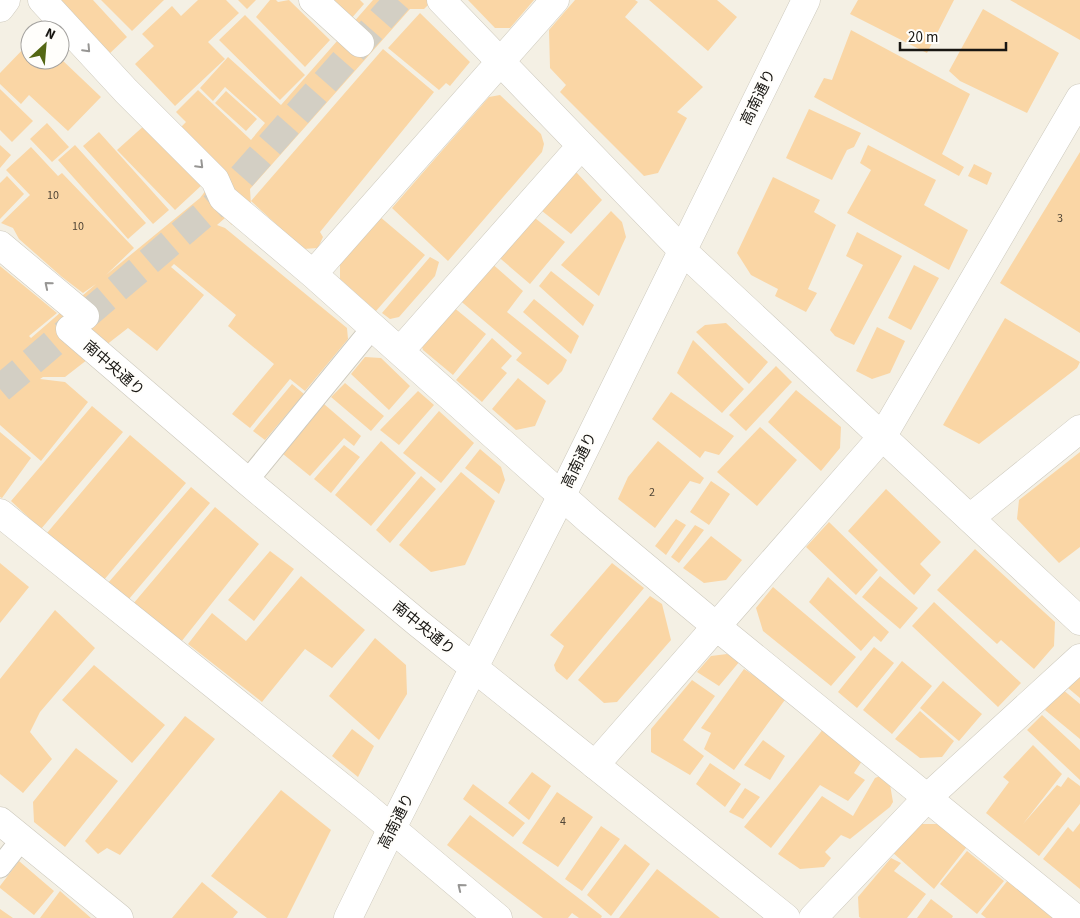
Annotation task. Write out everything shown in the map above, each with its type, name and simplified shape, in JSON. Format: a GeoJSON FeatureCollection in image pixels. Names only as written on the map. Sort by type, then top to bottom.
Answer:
{"type":"FeatureCollection","features":[{"type":"Feature","properties":{"kind":"street"},"geometry":{"type":"LineString","coordinates":[[0,8],[6,0]]}},
{"type":"Feature","properties":{"kind":"street"},"geometry":{"type":"LineString","coordinates":[[42,0],[126,91],[214,180],[223,198],[313,274],[517,454],[561,497],[717,627],[1075,918]]}},
{"type":"Feature","properties":{"kind":"street"},"geometry":{"type":"LineString","coordinates":[[313,0],[360,43]]}},
{"type":"Feature","properties":{"kind":"street"},"geometry":{"type":"LineString","coordinates":[[441,0],[683,251],[1080,621]]}},
{"type":"Feature","properties":{"kind":"street"},"geometry":{"type":"LineString","coordinates":[[313,274],[555,0]]}},
{"type":"Feature","properties":{"kind":"street","name":"高南通り"},"geometry":{"type":"LineString","coordinates":[[348,918],[561,497],[806,0]]}},
{"type":"Feature","properties":{"kind":"street"},"geometry":{"type":"LineString","coordinates":[[594,765],[882,437],[1080,98]]}},
{"type":"Feature","properties":{"kind":"street"},"geometry":{"type":"LineString","coordinates":[[400,351],[581,146]]}},
{"type":"Feature","properties":{"kind":"street","name":"南中央通り"},"geometry":{"type":"LineString","coordinates":[[0,245],[77,323],[248,481],[474,669],[786,918]]}},
{"type":"Feature","properties":{"kind":"street"},"geometry":{"type":"LineString","coordinates":[[970,518],[1080,429]]}},
{"type":"Feature","properties":{"kind":"street"},"geometry":{"type":"LineString","coordinates":[[0,512],[392,828],[498,918]]}},
{"type":"Feature","properties":{"kind":"street"},"geometry":{"type":"LineString","coordinates":[[813,918],[928,797],[1080,658]]}},
{"type":"Feature","properties":{"kind":"street"},"geometry":{"type":"LineString","coordinates":[[0,821],[119,918]]}},
{"type":"Feature","properties":{"kind":"lane"},"geometry":{"type":"LineString","coordinates":[[248,481],[373,327]]}},
{"type":"Feature","properties":{"kind":"lane"},"geometry":{"type":"LineString","coordinates":[[0,867],[22,839]]}},
{"type":"Feature","properties":{"kind":"building"},"geometry":{"type":"Polygon","coordinates":[[[55,0],[93,0],[127,37],[107,56],[55,0]]]}},
{"type":"Feature","properties":{"kind":"building"},"geometry":{"type":"Polygon","coordinates":[[[101,0],[164,0],[132,31],[101,0]]]}},
{"type":"Feature","properties":{"kind":"building"},"geometry":{"type":"Polygon","coordinates":[[[198,0],[226,0],[239,13],[208,42],[225,59],[175,106],[135,64],[154,46],[142,34],[172,6],[181,16],[198,0]]]}},
{"type":"Feature","properties":{"kind":"building"},"geometry":{"type":"Polygon","coordinates":[[[238,0],[256,0],[247,9],[238,0]]]}},
{"type":"Feature","properties":{"kind":"building"},"geometry":{"type":"Polygon","coordinates":[[[270,0],[278,2],[289,0],[330,40],[305,67],[256,17],[270,0]]]}},
{"type":"Feature","properties":{"kind":"building"},"geometry":{"type":"Polygon","coordinates":[[[328,0],[360,0],[364,4],[350,20],[328,0]]]}},
{"type":"Feature","properties":{"kind":"building"},"geometry":{"type":"Polygon","coordinates":[[[373,0],[433,0],[424,9],[410,9],[250,189],[251,205],[232,225],[225,218],[217,225],[225,228],[347,328],[348,339],[305,391],[290,379],[250,428],[232,414],[274,364],[228,326],[236,315],[174,264],[171,267],[204,295],[157,351],[128,328],[65,377],[43,377],[40,379],[65,382],[88,402],[41,461],[0,425],[0,266],[57,313],[29,336],[31,338],[61,312],[53,304],[72,287],[82,296],[96,284],[83,293],[19,239],[13,228],[1,223],[30,195],[6,170],[31,147],[58,176],[62,173],[134,248],[106,275],[200,198],[209,186],[179,129],[186,122],[176,112],[198,90],[251,140],[265,123],[225,87],[213,101],[200,88],[228,57],[281,105],[373,0]]]}},
{"type":"Feature","properties":{"kind":"building"},"geometry":{"type":"Polygon","coordinates":[[[468,0],[534,0],[510,28],[495,28],[468,0]]]}},
{"type":"Feature","properties":{"kind":"building"},"geometry":{"type":"Polygon","coordinates":[[[575,0],[635,0],[638,2],[625,17],[703,87],[677,112],[687,118],[658,173],[644,176],[560,92],[566,85],[550,68],[549,30],[575,0]]]}},
{"type":"Feature","properties":{"kind":"building"},"geometry":{"type":"Polygon","coordinates":[[[649,0],[717,0],[737,17],[708,51],[649,0]]]}},
{"type":"Feature","properties":{"kind":"building"},"geometry":{"type":"Polygon","coordinates":[[[858,0],[954,0],[927,53],[850,14],[858,0]]]}},
{"type":"Feature","properties":{"kind":"building"},"geometry":{"type":"Polygon","coordinates":[[[1010,0],[1080,0],[1080,40],[1010,0]]]}},
{"type":"Feature","properties":{"kind":"building"},"geometry":{"type":"Polygon","coordinates":[[[983,9],[1059,53],[1027,113],[960,81],[949,71],[983,9]]]}},
{"type":"Feature","properties":{"kind":"building"},"geometry":{"type":"Polygon","coordinates":[[[420,13],[470,62],[450,86],[446,83],[439,90],[388,48],[420,13]]]}},
{"type":"Feature","properties":{"kind":"building"},"geometry":{"type":"Polygon","coordinates":[[[245,15],[305,75],[280,100],[219,40],[245,15]]]}},
{"type":"Feature","properties":{"kind":"building"},"geometry":{"type":"Polygon","coordinates":[[[851,30],[970,94],[942,154],[964,167],[959,176],[814,97],[824,78],[832,80],[851,30]]]}},
{"type":"Feature","properties":{"kind":"building"},"geometry":{"type":"Polygon","coordinates":[[[383,49],[434,92],[320,232],[323,237],[318,248],[303,249],[251,201],[383,49]]]}},
{"type":"Feature","properties":{"kind":"building"},"geometry":{"type":"Polygon","coordinates":[[[20,52],[20,70],[70,70],[70,68],[101,97],[68,131],[29,95],[21,104],[0,84],[0,73],[20,52]]]}},
{"type":"Feature","properties":{"kind":"building"},"geometry":{"type":"Polygon","coordinates":[[[0,89],[33,121],[12,142],[0,130],[0,89]]]}},
{"type":"Feature","properties":{"kind":"building"},"geometry":{"type":"Polygon","coordinates":[[[226,91],[257,119],[246,131],[215,103],[226,91]]]}},
{"type":"Feature","properties":{"kind":"building"},"geometry":{"type":"Polygon","coordinates":[[[500,95],[541,134],[544,144],[542,152],[448,261],[392,208],[489,97],[500,95]]]}},
{"type":"Feature","properties":{"kind":"building"},"geometry":{"type":"Polygon","coordinates":[[[809,109],[861,133],[854,147],[847,150],[832,180],[786,158],[809,109]]]}},
{"type":"Feature","properties":{"kind":"building"},"geometry":{"type":"Polygon","coordinates":[[[47,123],[69,147],[52,162],[30,139],[47,123]]]}},
{"type":"Feature","properties":{"kind":"building"},"geometry":{"type":"Polygon","coordinates":[[[146,124],[203,184],[175,210],[117,150],[146,124]]]}},
{"type":"Feature","properties":{"kind":"building"},"geometry":{"type":"Polygon","coordinates":[[[99,132],[169,210],[153,224],[83,146],[99,132]]]}},
{"type":"Feature","properties":{"kind":"building"},"geometry":{"type":"Polygon","coordinates":[[[0,145],[11,155],[0,168],[0,145]]]}},
{"type":"Feature","properties":{"kind":"building"},"geometry":{"type":"Polygon","coordinates":[[[75,145],[146,223],[128,239],[58,160],[75,145]]]}},
{"type":"Feature","properties":{"kind":"building"},"geometry":{"type":"Polygon","coordinates":[[[868,145],[936,180],[924,205],[968,230],[949,270],[847,213],[871,170],[860,163],[868,145]]]}},
{"type":"Feature","properties":{"kind":"building"},"geometry":{"type":"Polygon","coordinates":[[[1080,152],[1080,333],[1000,283],[1080,152]]]}},
{"type":"Feature","properties":{"kind":"building"},"geometry":{"type":"Polygon","coordinates":[[[974,164],[992,173],[987,185],[968,176],[974,164]]]}},
{"type":"Feature","properties":{"kind":"building"},"geometry":{"type":"Polygon","coordinates":[[[577,173],[602,200],[571,234],[537,207],[565,174],[577,173]]]}},
{"type":"Feature","properties":{"kind":"building"},"geometry":{"type":"Polygon","coordinates":[[[7,176],[24,194],[0,219],[0,183],[7,176]]]}},
{"type":"Feature","properties":{"kind":"building"},"geometry":{"type":"Polygon","coordinates":[[[773,177],[820,200],[814,212],[836,225],[808,289],[817,293],[806,312],[775,296],[778,289],[751,275],[737,253],[773,177]]]}},
{"type":"Feature","properties":{"kind":"building"},"geometry":{"type":"Polygon","coordinates":[[[611,211],[622,222],[626,237],[599,296],[561,265],[611,211]]]}},
{"type":"Feature","properties":{"kind":"building"},"geometry":{"type":"Polygon","coordinates":[[[530,214],[565,242],[530,284],[495,254],[530,214]]]}},
{"type":"Feature","properties":{"kind":"building"},"geometry":{"type":"Polygon","coordinates":[[[379,216],[425,255],[376,311],[340,279],[340,260],[379,216]]]}},
{"type":"Feature","properties":{"kind":"building"},"geometry":{"type":"Polygon","coordinates":[[[857,232],[902,256],[854,345],[835,336],[830,330],[863,265],[846,256],[857,232]]]}},
{"type":"Feature","properties":{"kind":"building"},"geometry":{"type":"Polygon","coordinates":[[[430,257],[439,262],[435,276],[399,317],[390,319],[382,313],[430,257]]]}},
{"type":"Feature","properties":{"kind":"building"},"geometry":{"type":"Polygon","coordinates":[[[489,261],[523,291],[507,312],[567,360],[562,371],[548,385],[516,360],[522,353],[457,298],[489,261]]]}},
{"type":"Feature","properties":{"kind":"building"},"geometry":{"type":"Polygon","coordinates":[[[914,265],[939,278],[911,330],[888,318],[914,265]]]}},
{"type":"Feature","properties":{"kind":"building"},"geometry":{"type":"Polygon","coordinates":[[[551,271],[594,305],[583,326],[539,286],[551,271]]]}},
{"type":"Feature","properties":{"kind":"building"},"geometry":{"type":"Polygon","coordinates":[[[534,299],[579,336],[571,354],[523,312],[534,299]]]}},
{"type":"Feature","properties":{"kind":"building"},"geometry":{"type":"Polygon","coordinates":[[[452,306],[486,334],[453,375],[423,350],[421,344],[452,306]]]}},
{"type":"Feature","properties":{"kind":"building"},"geometry":{"type":"Polygon","coordinates":[[[1005,318],[1080,362],[1077,368],[979,444],[943,425],[1005,318]]]}},
{"type":"Feature","properties":{"kind":"building"},"geometry":{"type":"Polygon","coordinates":[[[726,323],[768,362],[749,384],[696,332],[705,325],[726,323]]]}},
{"type":"Feature","properties":{"kind":"building"},"geometry":{"type":"Polygon","coordinates":[[[877,327],[905,341],[890,373],[872,379],[856,371],[877,327]]]}},
{"type":"Feature","properties":{"kind":"building"},"geometry":{"type":"Polygon","coordinates":[[[492,338],[512,356],[501,368],[507,373],[482,402],[456,380],[492,338]]]}},
{"type":"Feature","properties":{"kind":"building"},"geometry":{"type":"Polygon","coordinates":[[[693,340],[744,389],[722,413],[677,373],[693,340]]]}},
{"type":"Feature","properties":{"kind":"building"},"geometry":{"type":"Polygon","coordinates":[[[365,357],[381,358],[410,386],[389,410],[351,374],[365,357]]]}},
{"type":"Feature","properties":{"kind":"building"},"geometry":{"type":"Polygon","coordinates":[[[776,366],[792,382],[746,431],[729,415],[776,366]]]}},
{"type":"Feature","properties":{"kind":"building"},"geometry":{"type":"Polygon","coordinates":[[[518,378],[546,401],[535,426],[516,430],[492,409],[518,378]]]}},
{"type":"Feature","properties":{"kind":"building"},"geometry":{"type":"Polygon","coordinates":[[[345,383],[384,416],[371,431],[331,397],[345,383]]]}},
{"type":"Feature","properties":{"kind":"building"},"geometry":{"type":"Polygon","coordinates":[[[292,384],[304,394],[265,440],[253,431],[292,384]]]}},
{"type":"Feature","properties":{"kind":"building"},"geometry":{"type":"Polygon","coordinates":[[[796,390],[841,427],[840,448],[821,471],[768,422],[796,390]]]}},
{"type":"Feature","properties":{"kind":"building"},"geometry":{"type":"Polygon","coordinates":[[[418,391],[434,405],[399,445],[380,430],[418,391]]]}},
{"type":"Feature","properties":{"kind":"building"},"geometry":{"type":"Polygon","coordinates":[[[671,392],[734,436],[719,455],[705,451],[700,458],[652,419],[671,392]]]}},
{"type":"Feature","properties":{"kind":"building"},"geometry":{"type":"Polygon","coordinates":[[[324,404],[361,436],[354,446],[344,438],[310,476],[283,454],[324,404]]]}},
{"type":"Feature","properties":{"kind":"building"},"geometry":{"type":"Polygon","coordinates":[[[92,406],[123,432],[41,529],[11,501],[92,406]]]}},
{"type":"Feature","properties":{"kind":"building"},"geometry":{"type":"Polygon","coordinates":[[[439,411],[474,443],[441,483],[403,453],[439,411]]]}},
{"type":"Feature","properties":{"kind":"building"},"geometry":{"type":"Polygon","coordinates":[[[760,427],[797,460],[757,506],[717,472],[760,427]]]}},
{"type":"Feature","properties":{"kind":"building"},"geometry":{"type":"Polygon","coordinates":[[[0,432],[31,458],[2,498],[0,497],[0,432]]]}},
{"type":"Feature","properties":{"kind":"building"},"geometry":{"type":"Polygon","coordinates":[[[130,435],[186,483],[103,581],[47,533],[130,435]]]}},
{"type":"Feature","properties":{"kind":"building"},"geometry":{"type":"Polygon","coordinates":[[[381,441],[416,473],[371,526],[335,495],[381,441]]]}},
{"type":"Feature","properties":{"kind":"building"},"geometry":{"type":"Polygon","coordinates":[[[658,441],[704,478],[700,484],[690,481],[655,528],[618,499],[628,477],[658,441]]]}},
{"type":"Feature","properties":{"kind":"building"},"geometry":{"type":"Polygon","coordinates":[[[344,445],[360,457],[331,493],[314,479],[344,445]]]}},
{"type":"Feature","properties":{"kind":"building"},"geometry":{"type":"Polygon","coordinates":[[[480,449],[501,467],[505,480],[499,494],[465,468],[480,449]]]}},
{"type":"Feature","properties":{"kind":"building"},"geometry":{"type":"Polygon","coordinates":[[[1080,452],[1080,547],[1059,563],[1017,519],[1019,500],[1080,452]]]}},
{"type":"Feature","properties":{"kind":"building"},"geometry":{"type":"Polygon","coordinates":[[[461,472],[495,501],[465,565],[431,572],[399,545],[461,472]]]}},
{"type":"Feature","properties":{"kind":"building"},"geometry":{"type":"Polygon","coordinates":[[[421,476],[436,489],[390,543],[376,530],[421,476]]]}},
{"type":"Feature","properties":{"kind":"building"},"geometry":{"type":"Polygon","coordinates":[[[711,481],[730,494],[709,525],[690,512],[711,481]]]}},
{"type":"Feature","properties":{"kind":"building"},"geometry":{"type":"Polygon","coordinates":[[[191,487],[210,503],[129,599],[108,583],[191,487]]]}},
{"type":"Feature","properties":{"kind":"building"},"geometry":{"type":"Polygon","coordinates":[[[886,489],[941,542],[920,564],[931,575],[914,595],[848,531],[886,489]]]}},
{"type":"Feature","properties":{"kind":"building"},"geometry":{"type":"Polygon","coordinates":[[[215,507],[259,544],[181,642],[133,604],[215,507]]]}},
{"type":"Feature","properties":{"kind":"building"},"geometry":{"type":"Polygon","coordinates":[[[676,519],[686,525],[666,555],[655,546],[676,519]]]}},
{"type":"Feature","properties":{"kind":"building"},"geometry":{"type":"Polygon","coordinates":[[[829,522],[878,570],[856,595],[806,547],[829,522]]]}},
{"type":"Feature","properties":{"kind":"building"},"geometry":{"type":"Polygon","coordinates":[[[695,525],[704,530],[679,563],[671,557],[695,525]]]}},
{"type":"Feature","properties":{"kind":"building"},"geometry":{"type":"Polygon","coordinates":[[[711,536],[742,560],[726,580],[704,583],[683,568],[711,536]]]}},
{"type":"Feature","properties":{"kind":"building"},"geometry":{"type":"Polygon","coordinates":[[[975,549],[1055,622],[1054,646],[1034,669],[1001,640],[997,644],[937,590],[975,549]]]}},
{"type":"Feature","properties":{"kind":"building"},"geometry":{"type":"Polygon","coordinates":[[[270,551],[294,569],[254,621],[228,600],[270,551]]]}},
{"type":"Feature","properties":{"kind":"building"},"geometry":{"type":"Polygon","coordinates":[[[0,563],[29,587],[0,623],[0,563]]]}},
{"type":"Feature","properties":{"kind":"building"},"geometry":{"type":"Polygon","coordinates":[[[612,563],[644,588],[567,680],[556,671],[554,665],[564,646],[550,635],[612,563]]]}},
{"type":"Feature","properties":{"kind":"building"},"geometry":{"type":"Polygon","coordinates":[[[301,576],[365,630],[332,668],[305,649],[262,702],[188,644],[212,613],[246,641],[301,576]]]}},
{"type":"Feature","properties":{"kind":"building"},"geometry":{"type":"Polygon","coordinates":[[[880,576],[918,608],[900,629],[862,597],[880,576]]]}},
{"type":"Feature","properties":{"kind":"building"},"geometry":{"type":"Polygon","coordinates":[[[828,577],[889,632],[881,642],[874,636],[861,651],[809,602],[828,577]]]}},
{"type":"Feature","properties":{"kind":"building"},"geometry":{"type":"Polygon","coordinates":[[[773,587],[856,657],[831,686],[763,631],[756,608],[773,587]]]}},
{"type":"Feature","properties":{"kind":"building"},"geometry":{"type":"Polygon","coordinates":[[[650,596],[662,604],[671,640],[617,702],[604,703],[578,680],[650,596]]]}},
{"type":"Feature","properties":{"kind":"building"},"geometry":{"type":"Polygon","coordinates":[[[934,602],[1021,683],[998,707],[912,626],[934,602]]]}},
{"type":"Feature","properties":{"kind":"building"},"geometry":{"type":"Polygon","coordinates":[[[55,610],[95,648],[40,712],[30,732],[52,759],[23,793],[0,774],[0,679],[55,610]]]}},
{"type":"Feature","properties":{"kind":"building"},"geometry":{"type":"Polygon","coordinates":[[[375,638],[406,665],[407,694],[379,740],[329,696],[375,638]]]}},
{"type":"Feature","properties":{"kind":"building"},"geometry":{"type":"Polygon","coordinates":[[[874,647],[894,663],[857,708],[838,692],[874,647]]]}},
{"type":"Feature","properties":{"kind":"building"},"geometry":{"type":"Polygon","coordinates":[[[727,654],[740,661],[719,686],[697,672],[711,656],[727,654]]]}},
{"type":"Feature","properties":{"kind":"building"},"geometry":{"type":"Polygon","coordinates":[[[902,661],[932,686],[892,734],[863,710],[902,661]]]}},
{"type":"Feature","properties":{"kind":"building"},"geometry":{"type":"Polygon","coordinates":[[[94,665],[165,725],[132,763],[62,700],[94,665]]]}},
{"type":"Feature","properties":{"kind":"building"},"geometry":{"type":"Polygon","coordinates":[[[744,669],[787,697],[734,770],[704,749],[711,733],[701,728],[744,669]]]}},
{"type":"Feature","properties":{"kind":"building"},"geometry":{"type":"Polygon","coordinates":[[[1080,676],[1080,698],[1068,688],[1080,676]]]}},
{"type":"Feature","properties":{"kind":"building"},"geometry":{"type":"Polygon","coordinates":[[[692,680],[715,696],[683,740],[704,756],[690,775],[651,752],[651,729],[692,680]]]}},
{"type":"Feature","properties":{"kind":"building"},"geometry":{"type":"Polygon","coordinates":[[[943,681],[982,714],[959,741],[920,708],[943,681]]]}},
{"type":"Feature","properties":{"kind":"building"},"geometry":{"type":"Polygon","coordinates":[[[1062,689],[1080,704],[1080,739],[1045,710],[1062,689]]]}},
{"type":"Feature","properties":{"kind":"building"},"geometry":{"type":"Polygon","coordinates":[[[920,711],[954,741],[942,757],[920,758],[895,739],[920,711]]]}},
{"type":"Feature","properties":{"kind":"building"},"geometry":{"type":"Polygon","coordinates":[[[1042,715],[1080,750],[1080,780],[1027,730],[1042,715]]]}},
{"type":"Feature","properties":{"kind":"building"},"geometry":{"type":"Polygon","coordinates":[[[185,716],[215,739],[120,855],[107,848],[98,854],[85,841],[185,716]]]}},
{"type":"Feature","properties":{"kind":"building"},"geometry":{"type":"Polygon","coordinates":[[[824,728],[864,758],[854,773],[865,780],[848,801],[820,785],[771,848],[744,827],[824,728]]]}},
{"type":"Feature","properties":{"kind":"building"},"geometry":{"type":"Polygon","coordinates":[[[352,729],[374,746],[358,777],[332,756],[352,729]]]}},
{"type":"Feature","properties":{"kind":"building"},"geometry":{"type":"Polygon","coordinates":[[[763,740],[785,756],[770,780],[744,765],[763,740]]]}},
{"type":"Feature","properties":{"kind":"building"},"geometry":{"type":"Polygon","coordinates":[[[1033,745],[1062,774],[1023,824],[1057,785],[1061,787],[1068,777],[1080,786],[1080,804],[1039,856],[986,813],[1009,782],[1003,777],[1033,745]]]}},
{"type":"Feature","properties":{"kind":"building"},"geometry":{"type":"Polygon","coordinates":[[[76,748],[118,781],[65,847],[34,822],[33,802],[76,748]]]}},
{"type":"Feature","properties":{"kind":"building"},"geometry":{"type":"Polygon","coordinates":[[[710,763],[741,784],[725,807],[696,784],[710,763]]]}},
{"type":"Feature","properties":{"kind":"building"},"geometry":{"type":"Polygon","coordinates":[[[532,772],[551,786],[529,820],[508,803],[532,772]]]}},
{"type":"Feature","properties":{"kind":"building"},"geometry":{"type":"Polygon","coordinates":[[[880,776],[889,779],[893,802],[890,807],[850,839],[841,835],[825,852],[831,858],[824,867],[800,869],[778,854],[822,796],[853,816],[875,778],[880,776]]]}},
{"type":"Feature","properties":{"kind":"building"},"geometry":{"type":"Polygon","coordinates":[[[473,784],[525,823],[513,837],[463,799],[473,784]]]}},
{"type":"Feature","properties":{"kind":"building"},"geometry":{"type":"Polygon","coordinates":[[[745,788],[760,797],[743,819],[729,812],[745,788]]]}},
{"type":"Feature","properties":{"kind":"building"},"geometry":{"type":"Polygon","coordinates":[[[281,790],[331,830],[287,918],[267,918],[211,876],[281,790]]]}},
{"type":"Feature","properties":{"kind":"building"},"geometry":{"type":"Polygon","coordinates":[[[557,792],[593,817],[558,867],[522,843],[557,792]]]}},
{"type":"Feature","properties":{"kind":"building"},"geometry":{"type":"Polygon","coordinates":[[[470,815],[602,916],[601,918],[579,918],[572,913],[568,918],[543,918],[447,845],[470,815]]]}},
{"type":"Feature","properties":{"kind":"building"},"geometry":{"type":"Polygon","coordinates":[[[1080,823],[1080,889],[1043,859],[1068,827],[1073,832],[1080,823]]]}},
{"type":"Feature","properties":{"kind":"building"},"geometry":{"type":"Polygon","coordinates":[[[920,824],[943,824],[969,844],[934,889],[892,852],[920,824]]]}},
{"type":"Feature","properties":{"kind":"building"},"geometry":{"type":"Polygon","coordinates":[[[601,826],[620,839],[582,891],[565,879],[601,826]]]}},
{"type":"Feature","properties":{"kind":"building"},"geometry":{"type":"Polygon","coordinates":[[[625,844],[650,864],[611,916],[587,895],[625,844]]]}},
{"type":"Feature","properties":{"kind":"building"},"geometry":{"type":"Polygon","coordinates":[[[967,851],[1004,881],[977,914],[940,884],[967,851]]]}},
{"type":"Feature","properties":{"kind":"building"},"geometry":{"type":"Polygon","coordinates":[[[891,858],[901,863],[894,871],[926,894],[907,918],[859,917],[858,897],[891,858]]]}},
{"type":"Feature","properties":{"kind":"building"},"geometry":{"type":"Polygon","coordinates":[[[19,861],[54,891],[34,915],[0,888],[19,861]]]}},
{"type":"Feature","properties":{"kind":"building"},"geometry":{"type":"Polygon","coordinates":[[[657,869],[720,918],[619,918],[657,869]]]}},
{"type":"Feature","properties":{"kind":"building"},"geometry":{"type":"Polygon","coordinates":[[[1008,880],[1055,918],[986,918],[981,914],[1008,880]]]}},
{"type":"Feature","properties":{"kind":"building"},"geometry":{"type":"Polygon","coordinates":[[[202,882],[238,912],[233,918],[172,918],[202,882]]]}},
{"type":"Feature","properties":{"kind":"building"},"geometry":{"type":"Polygon","coordinates":[[[60,891],[91,918],[40,918],[60,891]]]}},
{"type":"Feature","properties":{"kind":"building"},"geometry":{"type":"Polygon","coordinates":[[[931,899],[953,916],[952,918],[917,918],[931,899]]]}},
{"type":"Feature","properties":{"kind":"building"},"geometry":{"type":"Polygon","coordinates":[[[0,909],[13,918],[0,918],[0,909]]]}},
{"type":"Feature","properties":{"kind":"tunnel"},"geometry":{"type":"LineString","coordinates":[[85,316],[223,198],[398,0]]}},
{"type":"Feature","properties":{"kind":"tunnel"},"geometry":{"type":"LineString","coordinates":[[0,389],[85,316]]}}]}
